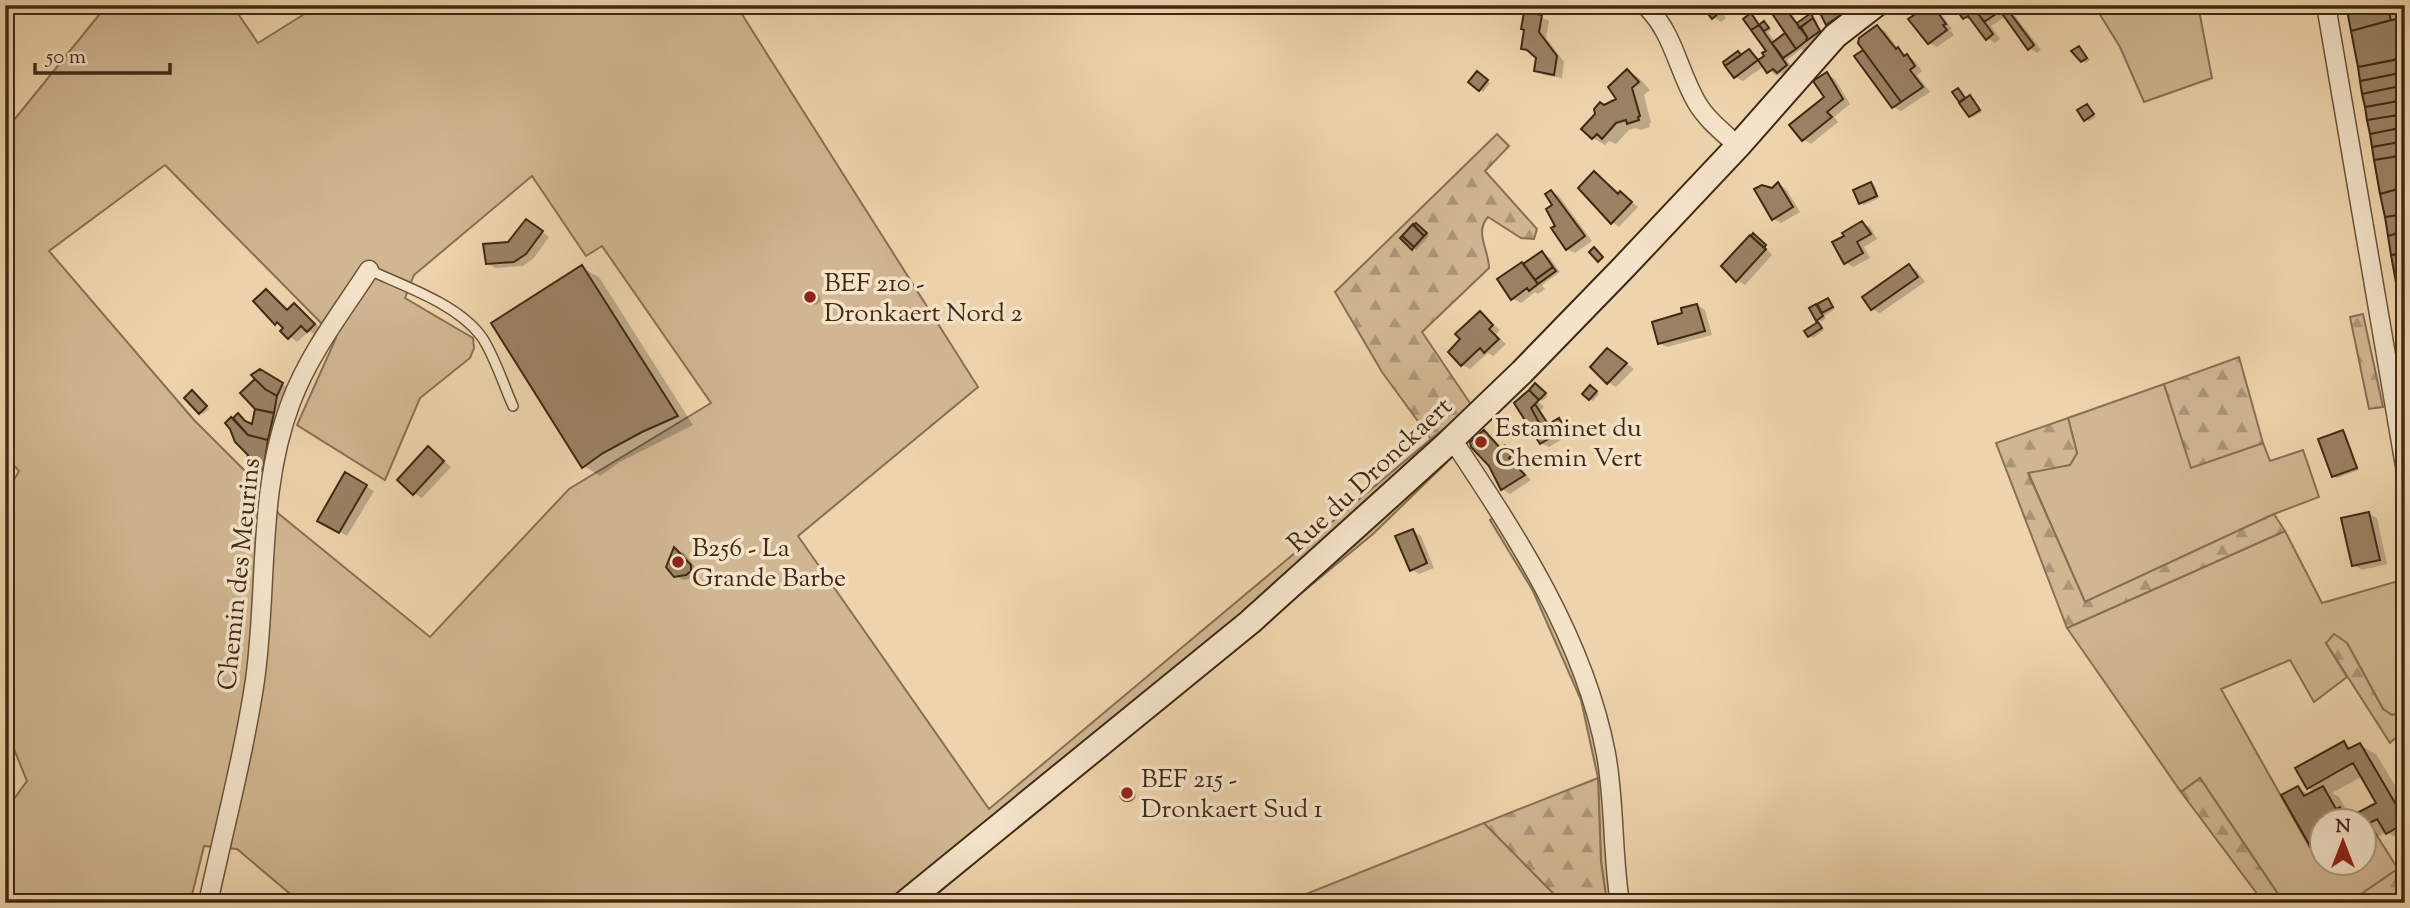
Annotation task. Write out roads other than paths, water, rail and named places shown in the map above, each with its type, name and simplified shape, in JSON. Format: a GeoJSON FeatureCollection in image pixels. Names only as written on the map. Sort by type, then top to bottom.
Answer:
{"type":"FeatureCollection","features":[{"type":"Feature","properties":{"kind":"main road","name":"Rue du Dronckaert"},"geometry":{"type":"LineString","coordinates":[[905,903],[1243,628],[1452,439],[1564,329],[1738,146],[1829,43],[1875,5]]}},
{"type":"Feature","properties":{"kind":"street"},"geometry":{"type":"LineString","coordinates":[[2326,5],[2405,466]]}},
{"type":"Feature","properties":{"kind":"street"},"geometry":{"type":"LineString","coordinates":[[1648,6],[1665,27],[1698,104],[1711,121],[1738,146]]}},
{"type":"Feature","properties":{"kind":"street","name":"Chemin des Meurins"},"geometry":{"type":"LineString","coordinates":[[208,903],[254,682],[264,537],[279,440],[303,374],[321,341],[369,270]]}},
{"type":"Feature","properties":{"kind":"street"},"geometry":{"type":"LineString","coordinates":[[1452,439],[1542,586],[1570,640],[1587,684],[1608,767],[1620,903]]}},
{"type":"Feature","properties":{"kind":"lane"},"geometry":{"type":"LineString","coordinates":[[369,270],[432,299],[464,318],[482,337],[513,406]]}},
{"type":"Feature","properties":{"kind":"place","name":"BEF 210 - Dronkaert Nord 2"},"geometry":{"type":"Point","coordinates":[810,297]}},
{"type":"Feature","properties":{"kind":"place","name":"Estaminet du Chemin Vert"},"geometry":{"type":"Point","coordinates":[1481,442]}},
{"type":"Feature","properties":{"kind":"place","name":"B256 - La Grande Barbe"},"geometry":{"type":"Point","coordinates":[678,562]}},
{"type":"Feature","properties":{"kind":"place","name":"BEF 215 - Dronkaert Sud 1"},"geometry":{"type":"Point","coordinates":[1127,793]}}]}
